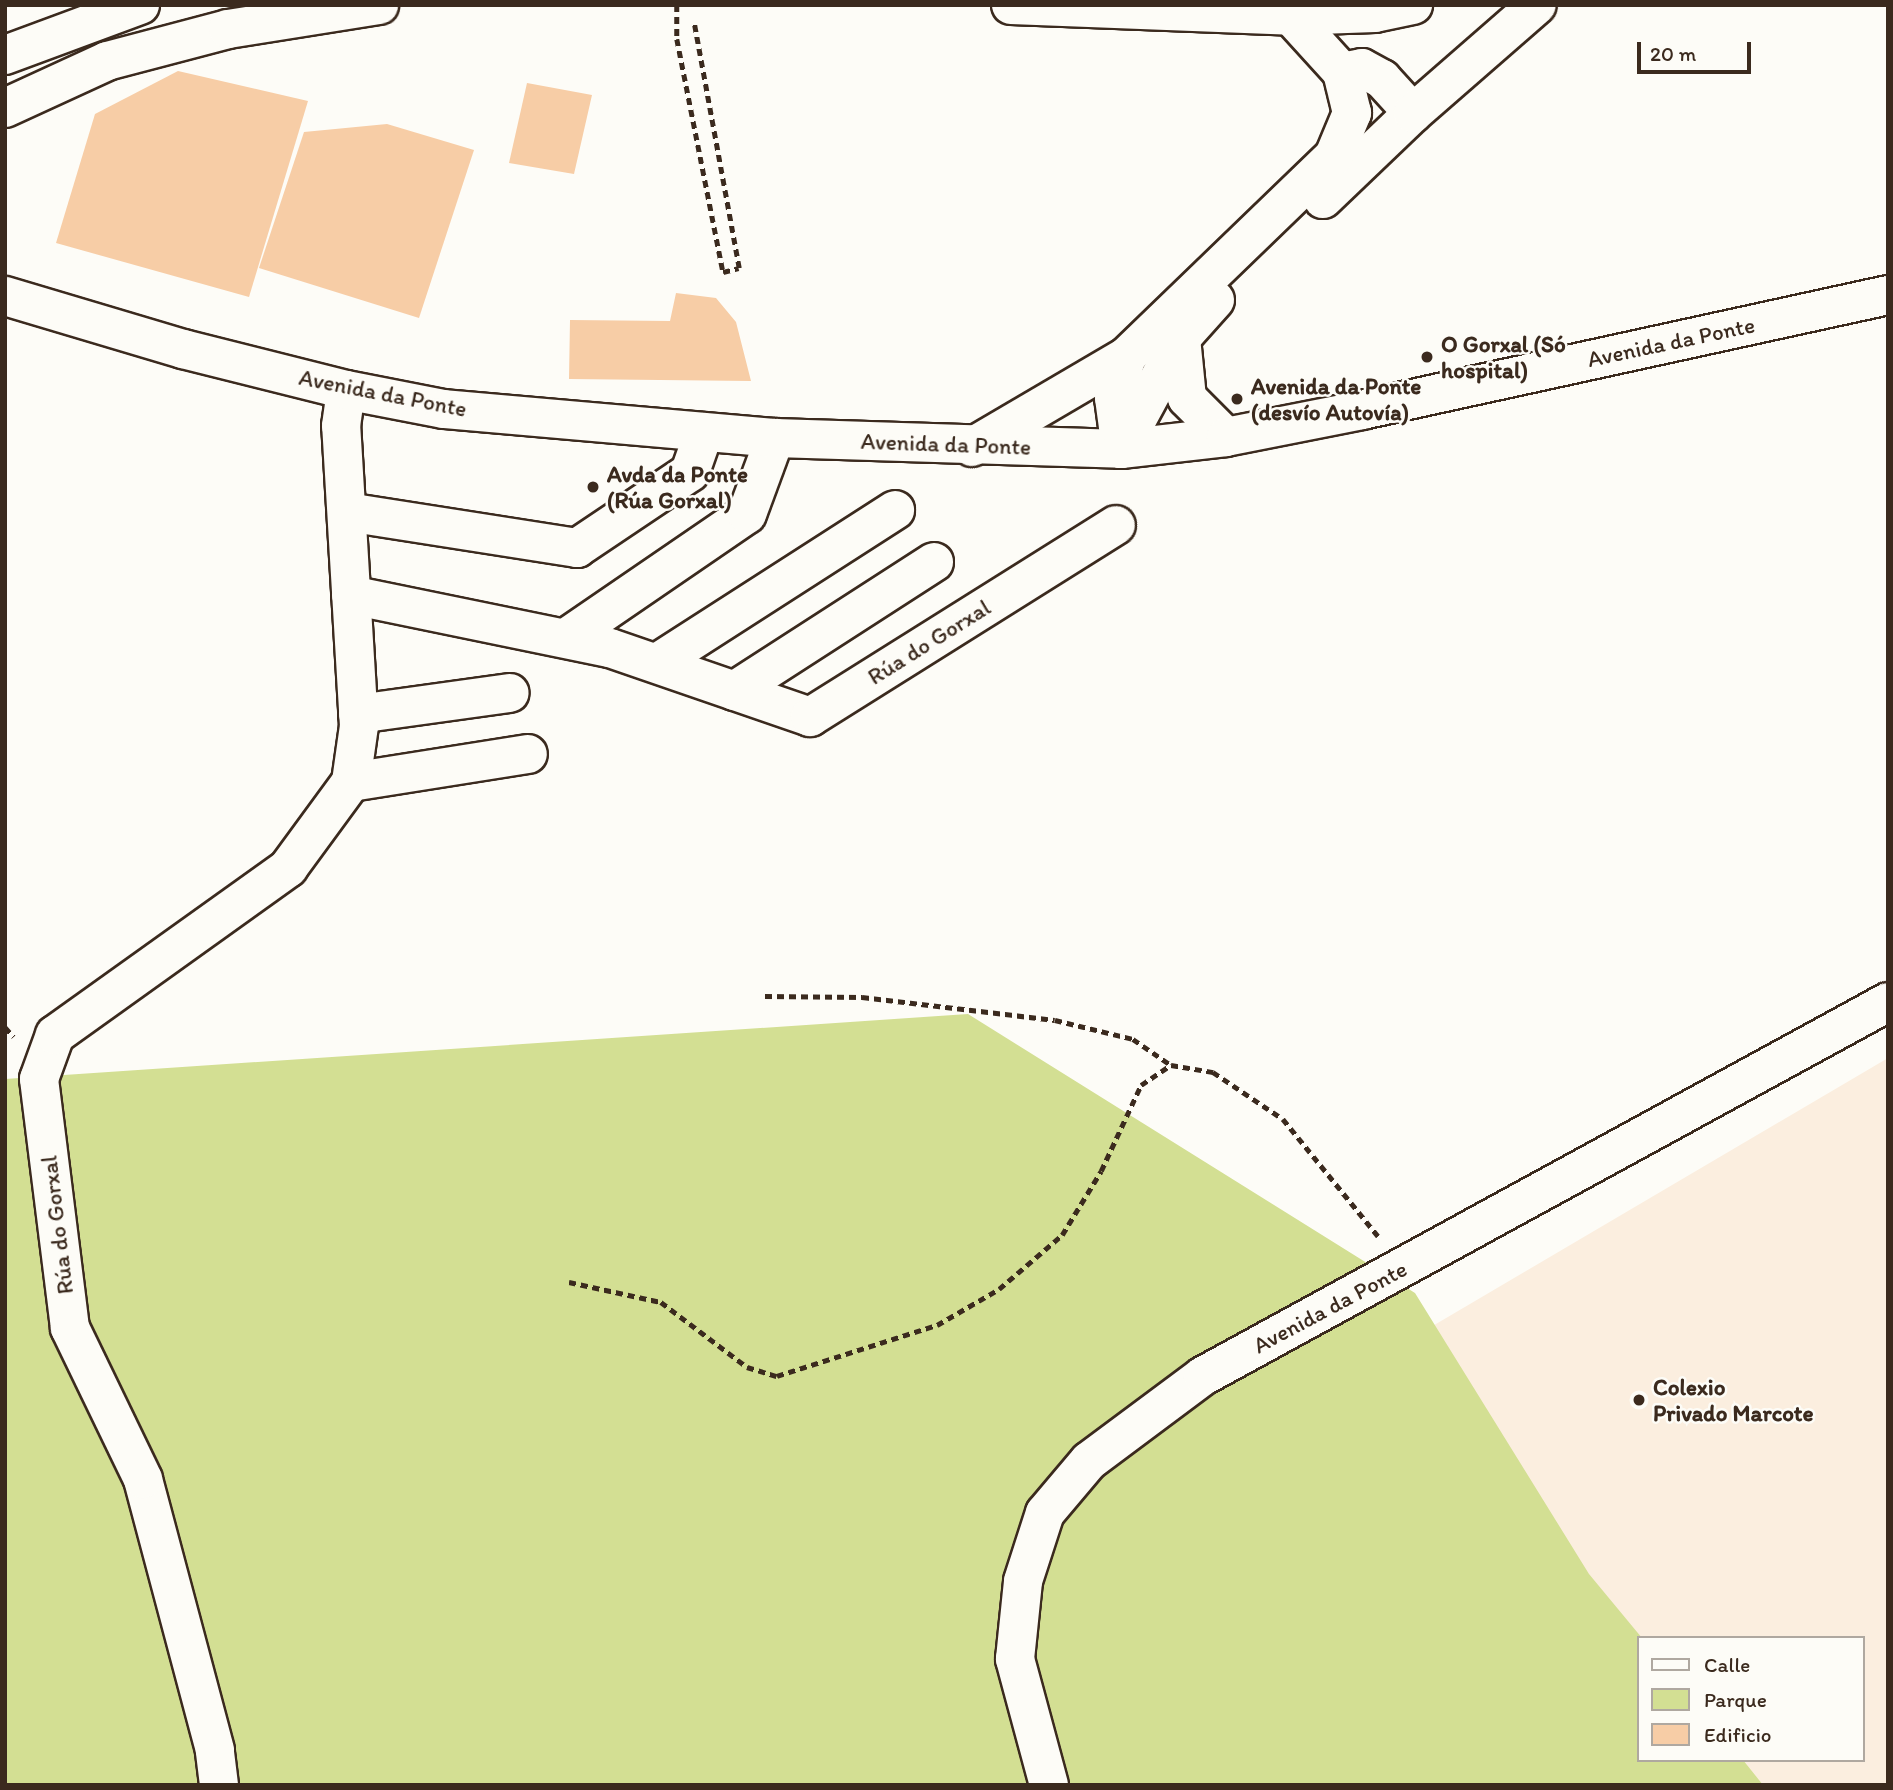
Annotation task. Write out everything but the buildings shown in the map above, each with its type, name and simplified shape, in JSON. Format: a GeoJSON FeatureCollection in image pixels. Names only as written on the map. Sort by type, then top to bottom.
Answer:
{"type":"FeatureCollection","features":[{"type":"Feature","properties":{"kind":"main road"},"geometry":{"type":"LineString","coordinates":[[5,55],[140,5]]}},
{"type":"Feature","properties":{"kind":"main road"},"geometry":{"type":"LineString","coordinates":[[5,108],[107,61],[228,29],[379,5]]}},
{"type":"Feature","properties":{"kind":"main road"},"geometry":{"type":"LineString","coordinates":[[1012,5],[1290,16],[1375,13],[1413,5]]}},
{"type":"Feature","properties":{"kind":"main road"},"geometry":{"type":"LineString","coordinates":[[1121,449],[1181,338],[1205,309],[1413,113],[1537,5]]}},
{"type":"Feature","properties":{"kind":"main road"},"geometry":{"type":"LineString","coordinates":[[972,447],[1127,356],[1334,156],[1352,113],[1342,72],[1290,16]]}},
{"type":"Feature","properties":{"kind":"main road"},"geometry":{"type":"LineString","coordinates":[[1342,72],[1362,68],[1382,79],[1413,113]]}},
{"type":"Feature","properties":{"kind":"main road","name":"Avenida da Ponte"},"geometry":{"type":"LineString","coordinates":[[5,296],[346,390],[444,409],[775,438],[972,447],[1121,449],[1226,437],[1888,295]]}},
{"type":"Feature","properties":{"kind":"main road"},"geometry":{"type":"LineString","coordinates":[[1181,338],[1187,398],[1226,437]]}},
{"type":"Feature","properties":{"kind":"main road"},"geometry":{"type":"LineString","coordinates":[[1121,449],[1114,398],[1127,356]]}},
{"type":"Feature","properties":{"kind":"main road"},"geometry":{"type":"LineString","coordinates":[[346,390],[341,426],[358,714],[351,782],[528,754]]}},
{"type":"Feature","properties":{"kind":"main road"},"geometry":{"type":"LineString","coordinates":[[347,512],[577,548],[690,472],[704,432]]}},
{"type":"Feature","properties":{"kind":"main road"},"geometry":{"type":"LineString","coordinates":[[566,638],[747,514],[775,438]]}},
{"type":"Feature","properties":{"kind":"main road"},"geometry":{"type":"LineString","coordinates":[[657,663],[895,510]]}},
{"type":"Feature","properties":{"kind":"main road","name":"Rúa do Gorxal"},"geometry":{"type":"LineString","coordinates":[[351,595],[566,638],[657,663],[810,717],[1116,525]]}},
{"type":"Feature","properties":{"kind":"main road"},"geometry":{"type":"LineString","coordinates":[[734,691],[934,562]]}},
{"type":"Feature","properties":{"kind":"main road"},"geometry":{"type":"LineString","coordinates":[[358,714],[510,692]]}},
{"type":"Feature","properties":{"kind":"main road","name":"Rúa do Gorxal"},"geometry":{"type":"LineString","coordinates":[[219,1785],[215,1751],[143,1479],[70,1328],[39,1079],[55,1035],[288,868],[351,782]]}},
{"type":"Feature","properties":{"kind":"main road","name":"Avenida da Ponte"},"geometry":{"type":"LineString","coordinates":[[1049,1785],[1015,1659],[1023,1581],[1045,1513],[1089,1461],[1203,1376],[1888,1002]]}},
{"type":"Feature","properties":{"kind":"path"},"geometry":{"type":"LineString","coordinates":[[677,5],[677,39],[723,272],[739,268],[694,24]]}},
{"type":"Feature","properties":{"kind":"path"},"geometry":{"type":"LineString","coordinates":[[765,996],[862,997],[1055,1020],[1133,1038],[1171,1065],[1213,1072],[1283,1119],[1404,1268]]}},
{"type":"Feature","properties":{"kind":"path"},"geometry":{"type":"LineString","coordinates":[[569,1282],[661,1302],[747,1367],[777,1376],[936,1325],[999,1289],[1062,1235],[1101,1171],[1141,1085],[1171,1065]]}},
{"type":"Feature","properties":{"kind":"shaded area","name":"Colexio Privado Marcote"},"geometry":{"type":"Polygon","coordinates":[[[1888,1058],[1888,1785],[1527,1785],[1385,1354],[1888,1058]]]}},
{"type":"Feature","properties":{"kind":"green space"},"geometry":{"type":"Polygon","coordinates":[[[968,1014],[1415,1293],[1589,1574],[1640,1636],[1638,1636],[1638,1762],[1745,1762],[1763,1785],[5,1785],[5,1079],[968,1014]]]}},
{"type":"Feature","properties":{"kind":"place","name":"O Gorxal (Só hospital)"},"geometry":{"type":"Point","coordinates":[1427,357]}},
{"type":"Feature","properties":{"kind":"place","name":"Avenida da Ponte (desvío Autovía)"},"geometry":{"type":"Point","coordinates":[1237,399]}},
{"type":"Feature","properties":{"kind":"place","name":"Avda da Ponte (Rúa Gorxal)"},"geometry":{"type":"Point","coordinates":[593,487]}},
{"type":"Feature","properties":{"kind":"place","name":"Colexio Privado Marcote"},"geometry":{"type":"Point","coordinates":[1639,1400]}}]}
